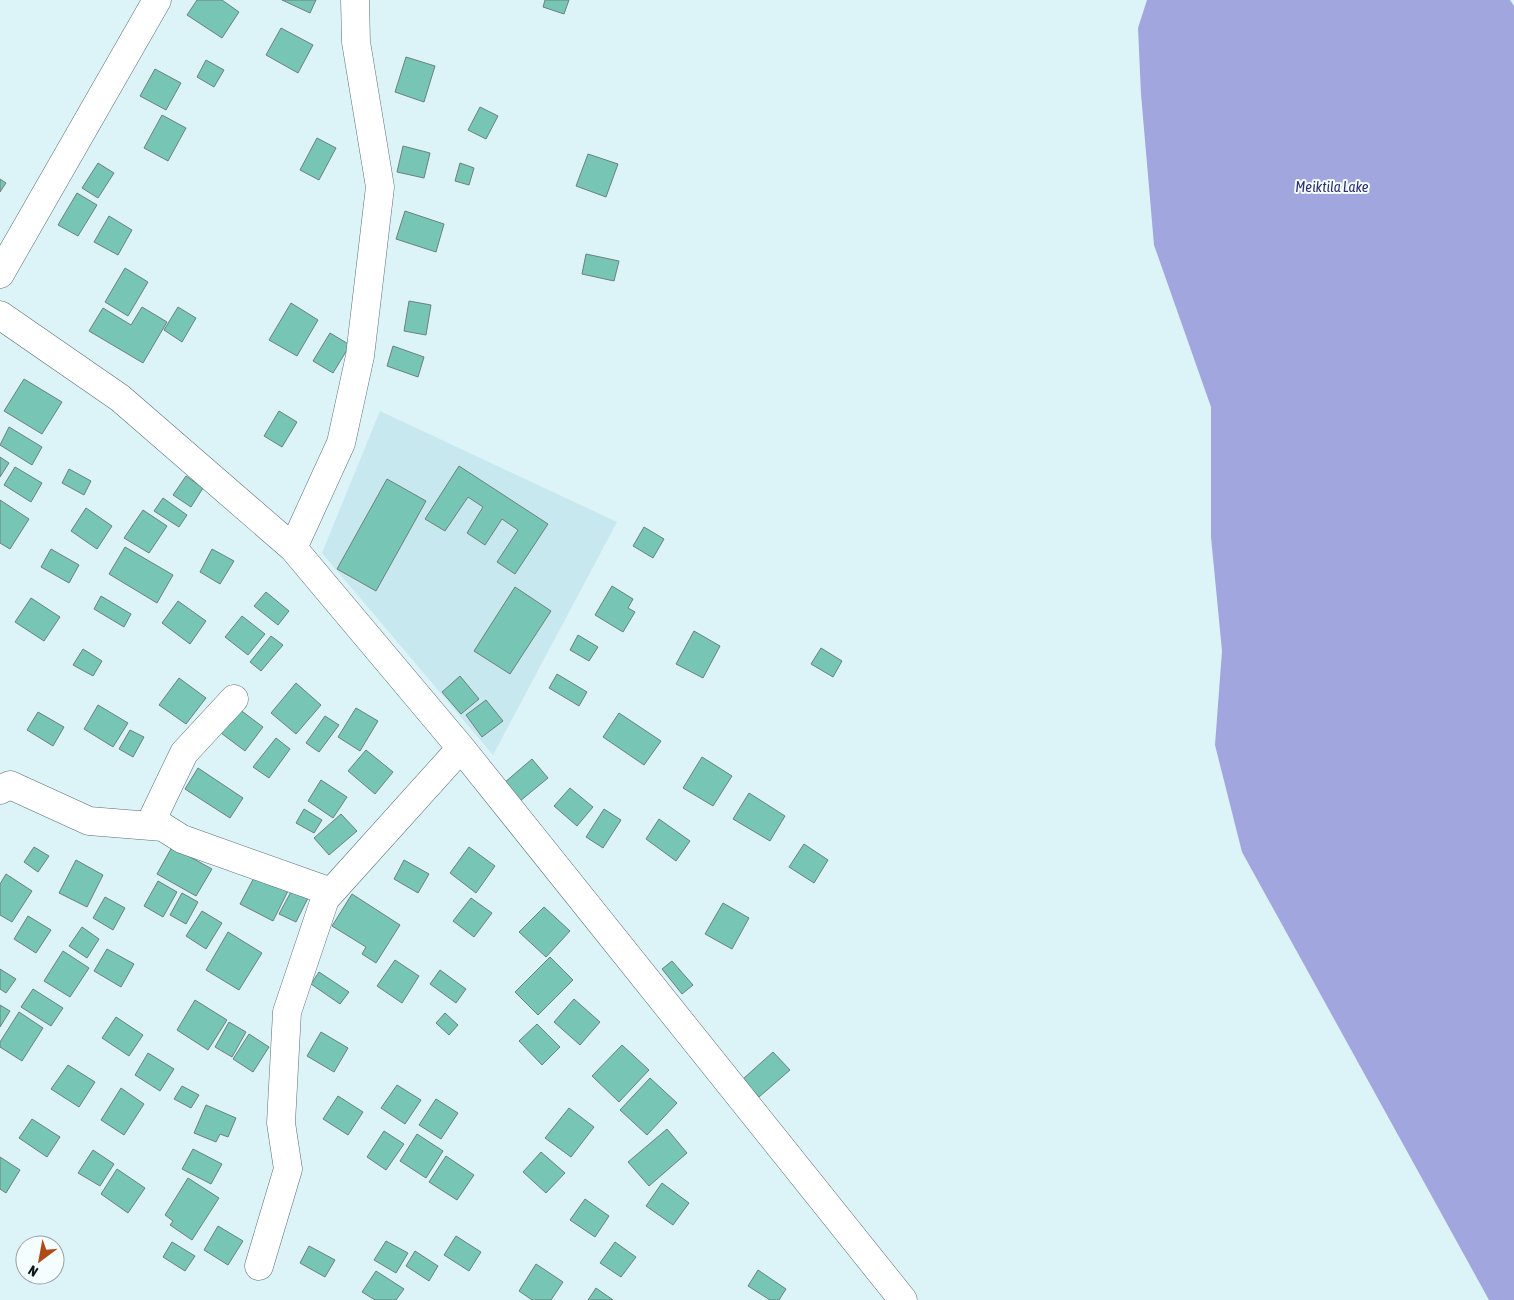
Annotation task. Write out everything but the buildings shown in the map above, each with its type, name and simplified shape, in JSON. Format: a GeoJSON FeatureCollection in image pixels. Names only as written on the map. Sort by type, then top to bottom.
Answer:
{"type":"FeatureCollection","features":[{"type":"Feature","properties":{"kind":"street"},"geometry":{"type":"LineString","coordinates":[[0,274],[157,0]]}},
{"type":"Feature","properties":{"kind":"street"},"geometry":{"type":"LineString","coordinates":[[293,548],[341,443],[360,356],[380,187],[356,42],[355,0]]}},
{"type":"Feature","properties":{"kind":"street"},"geometry":{"type":"LineString","coordinates":[[0,314],[120,398],[293,548],[460,748],[903,1300]]}},
{"type":"Feature","properties":{"kind":"street"},"geometry":{"type":"LineString","coordinates":[[149,826],[184,753],[234,699]]}},
{"type":"Feature","properties":{"kind":"street"},"geometry":{"type":"LineString","coordinates":[[259,1266],[288,1169],[281,1123],[287,1012],[325,899],[460,748]]}},
{"type":"Feature","properties":{"kind":"street"},"geometry":{"type":"LineString","coordinates":[[0,790],[10,785],[89,821],[163,828],[182,839],[331,892]]}},
{"type":"Feature","properties":{"kind":"shaded area"},"geometry":{"type":"Polygon","coordinates":[[[380,411],[617,522],[493,755],[322,553],[380,411]]]}},
{"type":"Feature","properties":{"kind":"water","name":"Meiktila Lake"},"geometry":{"type":"Polygon","coordinates":[[[1147,0],[1510,0],[1514,6],[1514,1300],[1489,1300],[1242,852],[1215,745],[1222,651],[1211,537],[1211,407],[1154,245],[1141,94],[1138,28],[1147,0]]]}}]}
